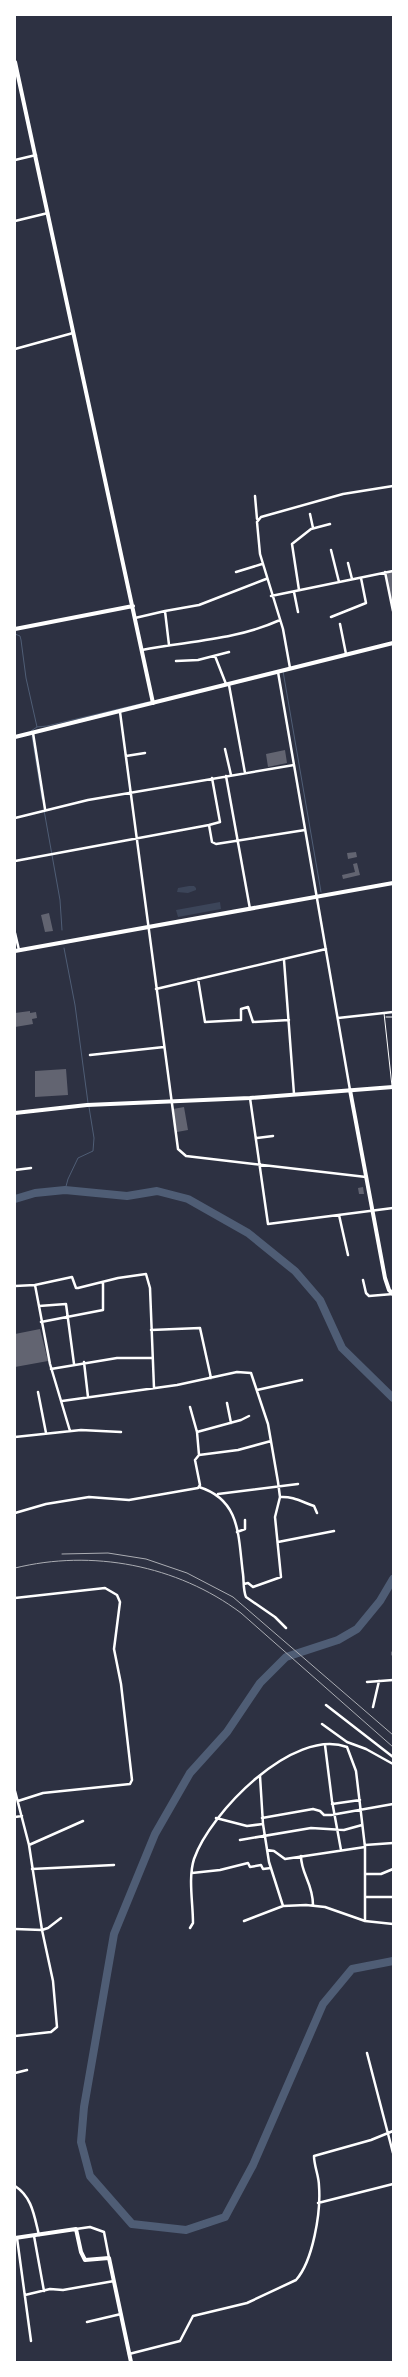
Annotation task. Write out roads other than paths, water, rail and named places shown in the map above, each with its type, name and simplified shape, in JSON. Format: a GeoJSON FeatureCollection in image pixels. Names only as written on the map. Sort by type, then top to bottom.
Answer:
{"type":"FeatureCollection","features":[{"type":"Feature","properties":{"kind":"street"},"geometry":{"type":"LineString","coordinates":[[15,62],[133,606],[140,650],[152,702]]}},
{"type":"Feature","properties":{"kind":"street"},"geometry":{"type":"LineString","coordinates":[[15,90],[20,88]]}},
{"type":"Feature","properties":{"kind":"street"},"geometry":{"type":"LineString","coordinates":[[15,160],[36,155]]}},
{"type":"Feature","properties":{"kind":"street"},"geometry":{"type":"LineString","coordinates":[[15,220],[48,213]]}},
{"type":"Feature","properties":{"kind":"street"},"geometry":{"type":"LineString","coordinates":[[15,349],[73,333]]}},
{"type":"Feature","properties":{"kind":"street"},"geometry":{"type":"LineString","coordinates":[[258,521],[261,517],[274,512],[315,501],[393,486]]}},
{"type":"Feature","properties":{"kind":"street"},"geometry":{"type":"LineString","coordinates":[[255,496],[262,564],[280,620],[289,670]]}},
{"type":"Feature","properties":{"kind":"street"},"geometry":{"type":"LineString","coordinates":[[310,514],[313,528]]}},
{"type":"Feature","properties":{"kind":"street"},"geometry":{"type":"LineString","coordinates":[[299,590],[292,544],[313,528],[330,524]]}},
{"type":"Feature","properties":{"kind":"street"},"geometry":{"type":"LineString","coordinates":[[331,550],[339,582]]}},
{"type":"Feature","properties":{"kind":"street"},"geometry":{"type":"LineString","coordinates":[[348,563],[352,579]]}},
{"type":"Feature","properties":{"kind":"street"},"geometry":{"type":"LineString","coordinates":[[236,572],[262,564]]}},
{"type":"Feature","properties":{"kind":"street"},"geometry":{"type":"LineString","coordinates":[[271,596],[393,571]]}},
{"type":"Feature","properties":{"kind":"street"},"geometry":{"type":"LineString","coordinates":[[385,572],[393,611]]}},
{"type":"Feature","properties":{"kind":"street"},"geometry":{"type":"LineString","coordinates":[[331,617],[366,603],[361,578]]}},
{"type":"Feature","properties":{"kind":"street"},"geometry":{"type":"LineString","coordinates":[[135,618],[199,604],[266,579]]}},
{"type":"Feature","properties":{"kind":"street"},"geometry":{"type":"LineString","coordinates":[[294,592],[298,612]]}},
{"type":"Feature","properties":{"kind":"street"},"geometry":{"type":"LineString","coordinates":[[15,628],[133,606]]}},
{"type":"Feature","properties":{"kind":"street"},"geometry":{"type":"LineString","coordinates":[[165,611],[169,645]]}},
{"type":"Feature","properties":{"kind":"street"},"geometry":{"type":"LineString","coordinates":[[140,650],[218,640],[280,620]]}},
{"type":"Feature","properties":{"kind":"street"},"geometry":{"type":"LineString","coordinates":[[340,624],[346,655]]}},
{"type":"Feature","properties":{"kind":"street"},"geometry":{"type":"LineString","coordinates":[[15,737],[393,643]]}},
{"type":"Feature","properties":{"kind":"street"},"geometry":{"type":"LineString","coordinates":[[176,661],[198,660],[229,652]]}},
{"type":"Feature","properties":{"kind":"street"},"geometry":{"type":"LineString","coordinates":[[215,656],[227,685],[245,773]]}},
{"type":"Feature","properties":{"kind":"street"},"geometry":{"type":"LineString","coordinates":[[279,672],[316,896],[372,1211],[385,1278],[393,1294],[369,1296],[366,1293],[362,1280]]}},
{"type":"Feature","properties":{"kind":"street"},"geometry":{"type":"LineString","coordinates":[[120,712],[174,1136],[180,1153],[186,1156],[366,1177]]}},
{"type":"Feature","properties":{"kind":"street"},"geometry":{"type":"LineString","coordinates":[[33,733],[44,810]]}},
{"type":"Feature","properties":{"kind":"street"},"geometry":{"type":"LineString","coordinates":[[225,749],[230,775]]}},
{"type":"Feature","properties":{"kind":"street"},"geometry":{"type":"LineString","coordinates":[[126,756],[145,753]]}},
{"type":"Feature","properties":{"kind":"street"},"geometry":{"type":"LineString","coordinates":[[15,818],[44,810],[212,778],[294,765]]}},
{"type":"Feature","properties":{"kind":"street"},"geometry":{"type":"LineString","coordinates":[[226,776],[250,909]]}},
{"type":"Feature","properties":{"kind":"street"},"geometry":{"type":"LineString","coordinates":[[15,861],[220,822],[212,778]]}},
{"type":"Feature","properties":{"kind":"street"},"geometry":{"type":"LineString","coordinates":[[209,825],[213,843],[305,830]]}},
{"type":"Feature","properties":{"kind":"street"},"geometry":{"type":"LineString","coordinates":[[15,933],[17,950],[393,883]]}},
{"type":"Feature","properties":{"kind":"street"},"geometry":{"type":"LineString","coordinates":[[156,989],[326,950]]}},
{"type":"Feature","properties":{"kind":"street"},"geometry":{"type":"LineString","coordinates":[[284,960],[294,1094]]}},
{"type":"Feature","properties":{"kind":"street"},"geometry":{"type":"LineString","coordinates":[[198,979],[205,1022],[241,1020],[240,1009],[248,1007],[252,1022],[288,1020]]}},
{"type":"Feature","properties":{"kind":"street"},"geometry":{"type":"LineString","coordinates":[[338,1018],[393,1012]]}},
{"type":"Feature","properties":{"kind":"street"},"geometry":{"type":"LineString","coordinates":[[90,1055],[164,1047]]}},
{"type":"Feature","properties":{"kind":"street"},"geometry":{"type":"LineString","coordinates":[[15,1113],[89,1105],[250,1098],[392,1087]]}},
{"type":"Feature","properties":{"kind":"street"},"geometry":{"type":"LineString","coordinates":[[250,1098],[268,1224],[393,1208]]}},
{"type":"Feature","properties":{"kind":"street"},"geometry":{"type":"LineString","coordinates":[[256,1138],[273,1136]]}},
{"type":"Feature","properties":{"kind":"street"},"geometry":{"type":"LineString","coordinates":[[15,1170],[31,1168]]}},
{"type":"Feature","properties":{"kind":"street"},"geometry":{"type":"LineString","coordinates":[[339,1215],[348,1255]]}},
{"type":"Feature","properties":{"kind":"street"},"geometry":{"type":"LineString","coordinates":[[15,1286],[35,1285],[68,1277],[74,1278],[77,1288],[135,1274],[146,1274],[150,1288],[154,1388]]}},
{"type":"Feature","properties":{"kind":"street"},"geometry":{"type":"LineString","coordinates":[[41,1322],[104,1309],[102,1282]]}},
{"type":"Feature","properties":{"kind":"street"},"geometry":{"type":"LineString","coordinates":[[35,1285],[51,1369],[70,1431]]}},
{"type":"Feature","properties":{"kind":"street"},"geometry":{"type":"LineString","coordinates":[[39,1306],[65,1303],[69,1317],[74,1364]]}},
{"type":"Feature","properties":{"kind":"street"},"geometry":{"type":"LineString","coordinates":[[151,1330],[200,1328],[211,1378]]}},
{"type":"Feature","properties":{"kind":"street"},"geometry":{"type":"LineString","coordinates":[[51,1369],[117,1358],[152,1358]]}},
{"type":"Feature","properties":{"kind":"street"},"geometry":{"type":"LineString","coordinates":[[84,1362],[88,1397]]}},
{"type":"Feature","properties":{"kind":"street"},"geometry":{"type":"LineString","coordinates":[[62,1401],[248,1372],[252,1375],[271,1441],[279,1485],[280,1497],[275,1512],[281,1578],[253,1587],[248,1583],[244,1584]]}},
{"type":"Feature","properties":{"kind":"street"},"geometry":{"type":"LineString","coordinates":[[257,1390],[302,1380]]}},
{"type":"Feature","properties":{"kind":"street"},"geometry":{"type":"LineString","coordinates":[[38,1392],[46,1433]]}},
{"type":"Feature","properties":{"kind":"street"},"geometry":{"type":"LineString","coordinates":[[228,1403],[231,1423]]}},
{"type":"Feature","properties":{"kind":"street"},"geometry":{"type":"LineString","coordinates":[[190,1408],[197,1432],[199,1455],[195,1460],[199,1487]]}},
{"type":"Feature","properties":{"kind":"street"},"geometry":{"type":"LineString","coordinates":[[197,1432],[249,1416]]}},
{"type":"Feature","properties":{"kind":"street"},"geometry":{"type":"LineString","coordinates":[[15,1436],[70,1431],[121,1432]]}},
{"type":"Feature","properties":{"kind":"street"},"geometry":{"type":"LineString","coordinates":[[199,1455],[238,1450],[271,1441]]}},
{"type":"Feature","properties":{"kind":"street"},"geometry":{"type":"LineString","coordinates":[[218,1494],[298,1484]]}},
{"type":"Feature","properties":{"kind":"street"},"geometry":{"type":"LineString","coordinates":[[15,1513],[89,1497],[129,1500],[199,1487],[218,1494],[229,1506],[237,1532],[245,1593],[250,1600],[275,1617],[286,1628]]}},
{"type":"Feature","properties":{"kind":"street"},"geometry":{"type":"LineString","coordinates":[[280,1497],[290,1496],[296,1500],[306,1502],[314,1506],[317,1513]]}},
{"type":"Feature","properties":{"kind":"street"},"geometry":{"type":"LineString","coordinates":[[237,1532],[245,1529],[245,1520]]}},
{"type":"Feature","properties":{"kind":"street"},"geometry":{"type":"LineString","coordinates":[[278,1542],[334,1531]]}},
{"type":"Feature","properties":{"kind":"street"},"geometry":{"type":"LineString","coordinates":[[15,1598],[106,1588],[118,1596],[120,1604],[114,1649],[121,1684],[132,1780],[130,1784],[43,1793],[18,1801]]}},
{"type":"Feature","properties":{"kind":"street"},"geometry":{"type":"LineString","coordinates":[[367,1682],[393,1680]]}},
{"type":"Feature","properties":{"kind":"street"},"geometry":{"type":"LineString","coordinates":[[373,1708],[379,1681]]}},
{"type":"Feature","properties":{"kind":"street"},"geometry":{"type":"LineString","coordinates":[[326,1705],[392,1757],[389,1761]]}},
{"type":"Feature","properties":{"kind":"street"},"geometry":{"type":"LineString","coordinates":[[322,1724],[347,1742],[366,1749],[393,1764]]}},
{"type":"Feature","properties":{"kind":"street"},"geometry":{"type":"LineString","coordinates":[[345,1746],[347,1742]]}},
{"type":"Feature","properties":{"kind":"street"},"geometry":{"type":"LineString","coordinates":[[190,1928],[193,1923],[193,1861],[200,1843],[216,1818],[274,1764],[300,1749],[325,1745],[345,1746]]}},
{"type":"Feature","properties":{"kind":"street"},"geometry":{"type":"LineString","coordinates":[[325,1745],[332,1804],[341,1850]]}},
{"type":"Feature","properties":{"kind":"street"},"geometry":{"type":"LineString","coordinates":[[345,1746],[356,1771],[360,1800],[365,1846],[365,1921]]}},
{"type":"Feature","properties":{"kind":"street"},"geometry":{"type":"LineString","coordinates":[[260,1776],[262,1824],[271,1868],[283,1906]]}},
{"type":"Feature","properties":{"kind":"street"},"geometry":{"type":"LineString","coordinates":[[15,1791],[29,1845],[42,1930],[53,1981],[57,2028],[51,2032],[15,2036]]}},
{"type":"Feature","properties":{"kind":"street"},"geometry":{"type":"LineString","coordinates":[[332,1804],[360,1800]]}},
{"type":"Feature","properties":{"kind":"street"},"geometry":{"type":"LineString","coordinates":[[262,1818],[313,1809],[326,1816],[393,1804]]}},
{"type":"Feature","properties":{"kind":"street"},"geometry":{"type":"LineString","coordinates":[[15,1817],[22,1816]]}},
{"type":"Feature","properties":{"kind":"street"},"geometry":{"type":"LineString","coordinates":[[216,1818],[247,1826],[262,1824]]}},
{"type":"Feature","properties":{"kind":"street"},"geometry":{"type":"LineString","coordinates":[[29,1845],[83,1821]]}},
{"type":"Feature","properties":{"kind":"street"},"geometry":{"type":"LineString","coordinates":[[240,1840],[264,1834],[311,1828],[338,1829],[362,1825]]}},
{"type":"Feature","properties":{"kind":"street"},"geometry":{"type":"LineString","coordinates":[[267,1850],[274,1851],[285,1859],[393,1843]]}},
{"type":"Feature","properties":{"kind":"street"},"geometry":{"type":"LineString","coordinates":[[301,1856],[301,1866],[308,1877],[313,1905]]}},
{"type":"Feature","properties":{"kind":"street"},"geometry":{"type":"LineString","coordinates":[[192,1873],[220,1870],[246,1863],[249,1863],[250,1867],[259,1865],[263,1869],[271,1868]]}},
{"type":"Feature","properties":{"kind":"street"},"geometry":{"type":"LineString","coordinates":[[32,1869],[114,1865]]}},
{"type":"Feature","properties":{"kind":"street"},"geometry":{"type":"LineString","coordinates":[[365,1874],[381,1874],[393,1869]]}},
{"type":"Feature","properties":{"kind":"street"},"geometry":{"type":"LineString","coordinates":[[365,1897],[393,1896]]}},
{"type":"Feature","properties":{"kind":"street"},"geometry":{"type":"LineString","coordinates":[[244,1921],[283,1906],[313,1905],[365,1921],[393,1924]]}},
{"type":"Feature","properties":{"kind":"street"},"geometry":{"type":"LineString","coordinates":[[15,1929],[42,1930],[62,1918]]}},
{"type":"Feature","properties":{"kind":"street"},"geometry":{"type":"LineString","coordinates":[[367,2053],[393,2153]]}},
{"type":"Feature","properties":{"kind":"street"},"geometry":{"type":"LineString","coordinates":[[15,2073],[27,2070]]}},
{"type":"Feature","properties":{"kind":"street"},"geometry":{"type":"LineString","coordinates":[[129,2354],[180,2341],[190,2320],[195,2315],[247,2303],[296,2280],[300,2276],[313,2244],[320,2188],[314,2156],[393,2131]]}},
{"type":"Feature","properties":{"kind":"street"},"geometry":{"type":"LineString","coordinates":[[318,2203],[393,2184]]}},
{"type":"Feature","properties":{"kind":"street"},"geometry":{"type":"LineString","coordinates":[[15,2186],[24,2192],[26,2199],[32,2204],[44,2291]]}},
{"type":"Feature","properties":{"kind":"street"},"geometry":{"type":"LineString","coordinates":[[31,2341],[26,2295],[16,2238],[90,2227],[104,2232],[131,2362]]}},
{"type":"Feature","properties":{"kind":"street"},"geometry":{"type":"LineString","coordinates":[[76,2229],[81,2252],[85,2260],[109,2258]]}},
{"type":"Feature","properties":{"kind":"street"},"geometry":{"type":"LineString","coordinates":[[26,2295],[114,2282]]}},
{"type":"Feature","properties":{"kind":"street"},"geometry":{"type":"LineString","coordinates":[[87,2322],[121,2314]]}},
{"type":"Feature","properties":{"kind":"lane"},"geometry":{"type":"LineString","coordinates":[[384,1012],[392,1087]]}},
{"type":"Feature","properties":{"kind":"lane"},"geometry":{"type":"LineString","coordinates":[[385,1017],[393,1017]]}},
{"type":"Feature","properties":{"kind":"waterway"},"geometry":{"type":"LineString","coordinates":[[15,634],[20,636],[21,640],[26,678],[37,727],[31,731]]}},
{"type":"Feature","properties":{"kind":"waterway"},"geometry":{"type":"LineString","coordinates":[[283,671],[321,892]]}},
{"type":"Feature","properties":{"kind":"waterway"},"geometry":{"type":"LineString","coordinates":[[37,727],[148,702]]}},
{"type":"Feature","properties":{"kind":"waterway"},"geometry":{"type":"LineString","coordinates":[[32,736],[42,799]]}},
{"type":"Feature","properties":{"kind":"waterway"},"geometry":{"type":"LineString","coordinates":[[44,810],[60,900],[62,930]]}},
{"type":"Feature","properties":{"kind":"waterway"},"geometry":{"type":"LineString","coordinates":[[64,948],[75,1005],[88,1103]]}},
{"type":"Feature","properties":{"kind":"waterway"},"geometry":{"type":"LineString","coordinates":[[65,1190],[78,1158],[93,1151],[94,1138],[89,1107]]}},
{"type":"Feature","properties":{"kind":"waterway"},"geometry":{"type":"LineString","coordinates":[[15,1199],[35,1193],[65,1190],[127,1196],[157,1191],[188,1199],[248,1233],[295,1271],[320,1300],[342,1348],[393,1398]]}},
{"type":"Feature","properties":{"kind":"waterway"},"geometry":{"type":"LineString","coordinates":[[393,1579],[380,1601],[357,1629],[338,1640],[286,1657],[260,1683],[227,1732],[190,1773],[155,1834],[114,1934],[84,2107],[81,2142],[90,2176],[132,2224],[186,2230],[225,2217],[253,2165],[323,2004],[352,1969],[393,1961]]}},
{"type":"Feature","properties":{"kind":"railway"},"geometry":{"type":"LineString","coordinates":[[62,1554],[108,1553],[146,1559],[187,1573],[233,1597],[393,1735]]}},
{"type":"Feature","properties":{"kind":"railway"},"geometry":{"type":"LineString","coordinates":[[15,1568],[74,1560],[103,1561],[133,1565],[190,1583],[241,1613],[393,1747]]}}]}
